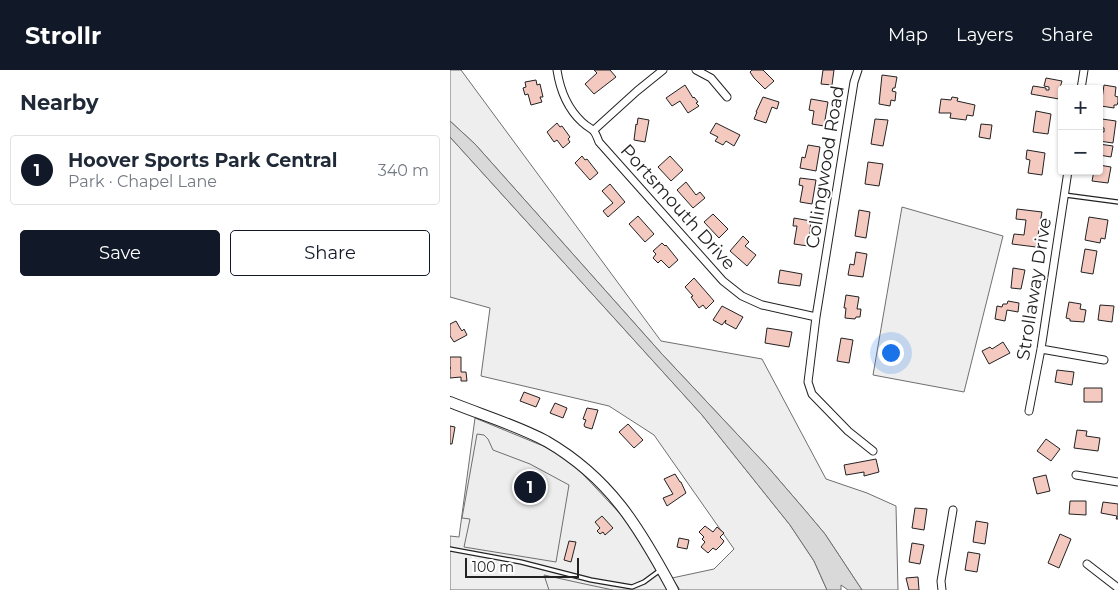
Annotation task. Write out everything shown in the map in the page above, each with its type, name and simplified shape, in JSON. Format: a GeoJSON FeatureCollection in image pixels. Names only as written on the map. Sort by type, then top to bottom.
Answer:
{"type":"FeatureCollection","features":[{"type":"Feature","properties":{"kind":"street","name":"Portsmouth Drive"},"geometry":{"type":"LineString","coordinates":[[558,70],[559,84],[567,104],[583,123],[594,130],[600,142],[723,281],[742,296],[762,306],[816,317]]}},
{"type":"Feature","properties":{"kind":"street"},"geometry":{"type":"LineString","coordinates":[[594,130],[663,70]]}},
{"type":"Feature","properties":{"kind":"street"},"geometry":{"type":"LineString","coordinates":[[696,70],[711,78],[727,97]]}},
{"type":"Feature","properties":{"kind":"street","name":"Collingwood Road"},"geometry":{"type":"LineString","coordinates":[[858,70],[854,82],[816,317],[808,382],[812,394],[848,430],[873,451]]}},
{"type":"Feature","properties":{"kind":"street"},"geometry":{"type":"LineString","coordinates":[[1082,85],[1084,70]]}},
{"type":"Feature","properties":{"kind":"street","name":"Strollaway Drive"},"geometry":{"type":"LineString","coordinates":[[1029,411],[1041,350],[1067,175]]}},
{"type":"Feature","properties":{"kind":"street"},"geometry":{"type":"LineString","coordinates":[[1041,350],[1104,360]]}},
{"type":"Feature","properties":{"kind":"street"},"geometry":{"type":"LineString","coordinates":[[450,402],[544,440],[584,466],[602,483],[646,541],[673,590]]}},
{"type":"Feature","properties":{"kind":"street"},"geometry":{"type":"LineString","coordinates":[[1076,475],[1118,482]]}},
{"type":"Feature","properties":{"kind":"street"},"geometry":{"type":"LineString","coordinates":[[942,590],[941,581],[953,510]]}},
{"type":"Feature","properties":{"kind":"street"},"geometry":{"type":"LineString","coordinates":[[1087,564],[1118,588]]}},
{"type":"Feature","properties":{"kind":"lane"},"geometry":{"type":"LineString","coordinates":[[1064,195],[1118,202]]}},
{"type":"Feature","properties":{"kind":"lane"},"geometry":{"type":"LineString","coordinates":[[450,550],[505,559],[632,587],[644,582],[661,569]]}},
{"type":"Feature","properties":{"kind":"shaded area"},"geometry":{"type":"Polygon","coordinates":[[[450,70],[461,70],[661,341],[762,359],[826,479],[867,493],[896,506],[898,590],[862,590],[825,534],[767,466],[661,353],[475,144],[450,121],[450,70]]]}},
{"type":"Feature","properties":{"kind":"shaded area"},"geometry":{"type":"Polygon","coordinates":[[[450,121],[475,144],[661,353],[767,466],[825,534],[862,590],[848,590],[841,585],[841,590],[827,590],[814,561],[790,525],[702,415],[450,137],[450,121]]]}},
{"type":"Feature","properties":{"kind":"shaded area"},"geometry":{"type":"Polygon","coordinates":[[[450,137],[702,415],[790,525],[814,561],[827,590],[680,590],[672,578],[714,569],[734,549],[654,435],[609,406],[481,376],[490,308],[450,297],[450,137]]]}},
{"type":"Feature","properties":{"kind":"shaded area"},"geometry":{"type":"Polygon","coordinates":[[[902,207],[1003,236],[964,392],[873,375],[902,207]]]}},
{"type":"Feature","properties":{"kind":"shaded area"},"geometry":{"type":"Polygon","coordinates":[[[475,418],[565,455],[640,535],[668,590],[450,590],[450,536],[459,537],[475,418]]]}},
{"type":"Feature","properties":{"kind":"shaded area"},"geometry":{"type":"Polygon","coordinates":[[[477,434],[484,435],[488,439],[493,450],[530,464],[569,485],[556,562],[464,547],[470,519],[462,518],[477,434]]]}},
{"type":"Feature","properties":{"kind":"shaded area"},"geometry":{"type":"Polygon","coordinates":[[[544,575],[580,583],[613,590],[549,590],[544,575]]]}},
{"type":"Feature","properties":{"kind":"building"},"geometry":{"type":"Polygon","coordinates":[[[594,70],[610,70],[616,77],[594,94],[585,84],[597,73],[594,70]]]}},
{"type":"Feature","properties":{"kind":"building"},"geometry":{"type":"Polygon","coordinates":[[[752,70],[763,70],[774,81],[765,89],[754,78],[750,72],[752,70]]]}},
{"type":"Feature","properties":{"kind":"building"},"geometry":{"type":"Polygon","coordinates":[[[823,70],[834,70],[832,85],[821,84],[823,70]]]}},
{"type":"Feature","properties":{"kind":"building"},"geometry":{"type":"Polygon","coordinates":[[[882,75],[897,77],[895,88],[892,91],[896,92],[895,101],[891,100],[890,106],[879,104],[882,75]]]}},
{"type":"Feature","properties":{"kind":"building"},"geometry":{"type":"Polygon","coordinates":[[[1046,78],[1062,81],[1061,85],[1058,85],[1058,99],[1031,94],[1033,86],[1049,90],[1049,87],[1044,86],[1046,78]]]}},
{"type":"Feature","properties":{"kind":"building"},"geometry":{"type":"Polygon","coordinates":[[[536,80],[537,85],[540,84],[543,97],[540,97],[542,102],[531,105],[528,94],[525,95],[523,88],[526,87],[525,82],[536,80]]]}},
{"type":"Feature","properties":{"kind":"building"},"geometry":{"type":"Polygon","coordinates":[[[685,85],[699,106],[688,113],[680,101],[672,106],[666,98],[685,85]]]}},
{"type":"Feature","properties":{"kind":"building"},"geometry":{"type":"Polygon","coordinates":[[[1104,85],[1116,87],[1115,96],[1118,97],[1118,102],[1117,105],[1114,105],[1114,108],[1103,106],[1104,85]]]}},
{"type":"Feature","properties":{"kind":"building"},"geometry":{"type":"Polygon","coordinates":[[[763,97],[779,102],[777,109],[772,107],[766,123],[754,119],[763,97]]]}},
{"type":"Feature","properties":{"kind":"building"},"geometry":{"type":"Polygon","coordinates":[[[952,97],[958,98],[957,101],[975,105],[973,116],[967,115],[966,120],[950,118],[951,113],[939,113],[941,99],[951,100],[952,97]]]}},
{"type":"Feature","properties":{"kind":"building"},"geometry":{"type":"Polygon","coordinates":[[[811,99],[828,102],[824,126],[812,124],[814,111],[809,110],[811,99]]]}},
{"type":"Feature","properties":{"kind":"building"},"geometry":{"type":"Polygon","coordinates":[[[1036,111],[1051,114],[1048,134],[1033,132],[1036,111]]]}},
{"type":"Feature","properties":{"kind":"building"},"geometry":{"type":"Polygon","coordinates":[[[638,118],[649,120],[645,142],[634,140],[638,118]]]}},
{"type":"Feature","properties":{"kind":"building"},"geometry":{"type":"Polygon","coordinates":[[[875,119],[888,120],[883,146],[871,144],[875,119]]]}},
{"type":"Feature","properties":{"kind":"building"},"geometry":{"type":"Polygon","coordinates":[[[1103,119],[1116,121],[1113,143],[1103,142],[1103,119]]]}},
{"type":"Feature","properties":{"kind":"building"},"geometry":{"type":"Polygon","coordinates":[[[557,123],[560,127],[562,126],[570,137],[568,139],[570,142],[563,148],[557,140],[554,142],[547,132],[557,123]]]}},
{"type":"Feature","properties":{"kind":"building"},"geometry":{"type":"Polygon","coordinates":[[[716,123],[740,135],[734,146],[726,141],[723,145],[715,141],[718,137],[710,133],[716,123]]]}},
{"type":"Feature","properties":{"kind":"building"},"geometry":{"type":"Polygon","coordinates":[[[981,124],[992,125],[990,139],[979,137],[981,124]]]}},
{"type":"Feature","properties":{"kind":"building"},"geometry":{"type":"Polygon","coordinates":[[[808,145],[820,147],[816,171],[800,168],[802,157],[805,158],[808,145]]]}},
{"type":"Feature","properties":{"kind":"building"},"geometry":{"type":"Polygon","coordinates":[[[1103,145],[1113,146],[1111,157],[1103,156],[1103,145]]]}},
{"type":"Feature","properties":{"kind":"building"},"geometry":{"type":"Polygon","coordinates":[[[1027,150],[1045,153],[1042,175],[1028,173],[1030,160],[1026,159],[1027,150]]]}},
{"type":"Feature","properties":{"kind":"building"},"geometry":{"type":"Polygon","coordinates":[[[582,156],[585,160],[587,159],[598,173],[590,180],[575,163],[582,156]]]}},
{"type":"Feature","properties":{"kind":"building"},"geometry":{"type":"Polygon","coordinates":[[[670,156],[683,170],[671,181],[658,167],[670,156]]]}},
{"type":"Feature","properties":{"kind":"building"},"geometry":{"type":"Polygon","coordinates":[[[868,162],[883,164],[879,186],[865,184],[868,162]]]}},
{"type":"Feature","properties":{"kind":"building"},"geometry":{"type":"Polygon","coordinates":[[[1103,166],[1111,167],[1108,183],[1092,181],[1093,175],[1103,175],[1103,166]]]}},
{"type":"Feature","properties":{"kind":"building"},"geometry":{"type":"Polygon","coordinates":[[[800,178],[816,180],[812,204],[800,202],[803,186],[799,185],[800,178]]]}},
{"type":"Feature","properties":{"kind":"building"},"geometry":{"type":"Polygon","coordinates":[[[686,182],[696,195],[700,192],[705,198],[693,208],[677,190],[686,182]]]}},
{"type":"Feature","properties":{"kind":"building"},"geometry":{"type":"Polygon","coordinates":[[[610,184],[625,202],[608,217],[603,211],[613,203],[602,191],[610,184]]]}},
{"type":"Feature","properties":{"kind":"building"},"geometry":{"type":"Polygon","coordinates":[[[1017,209],[1042,212],[1036,247],[1012,244],[1014,234],[1024,235],[1026,220],[1016,219],[1017,209]]]}},
{"type":"Feature","properties":{"kind":"building"},"geometry":{"type":"Polygon","coordinates":[[[859,210],[870,212],[866,238],[855,236],[859,210]]]}},
{"type":"Feature","properties":{"kind":"building"},"geometry":{"type":"Polygon","coordinates":[[[713,214],[728,229],[719,238],[704,222],[713,214]]]}},
{"type":"Feature","properties":{"kind":"building"},"geometry":{"type":"Polygon","coordinates":[[[638,216],[654,234],[645,242],[629,224],[638,216]]]}},
{"type":"Feature","properties":{"kind":"building"},"geometry":{"type":"Polygon","coordinates":[[[1089,217],[1108,220],[1105,239],[1101,238],[1100,243],[1085,240],[1089,217]]]}},
{"type":"Feature","properties":{"kind":"building"},"geometry":{"type":"Polygon","coordinates":[[[794,218],[811,221],[808,246],[794,244],[797,226],[793,226],[794,218]]]}},
{"type":"Feature","properties":{"kind":"building"},"geometry":{"type":"Polygon","coordinates":[[[743,236],[749,242],[745,246],[756,255],[747,266],[730,251],[743,236]]]}},
{"type":"Feature","properties":{"kind":"building"},"geometry":{"type":"Polygon","coordinates":[[[662,243],[666,245],[678,260],[669,268],[661,260],[658,263],[653,258],[656,254],[653,251],[662,243]]]}},
{"type":"Feature","properties":{"kind":"building"},"geometry":{"type":"Polygon","coordinates":[[[1085,249],[1097,251],[1093,274],[1081,272],[1085,249]]]}},
{"type":"Feature","properties":{"kind":"building"},"geometry":{"type":"Polygon","coordinates":[[[856,252],[867,254],[863,277],[848,275],[850,264],[854,265],[856,252]]]}},
{"type":"Feature","properties":{"kind":"building"},"geometry":{"type":"Polygon","coordinates":[[[1013,268],[1025,270],[1021,289],[1011,288],[1013,268]]]}},
{"type":"Feature","properties":{"kind":"building"},"geometry":{"type":"Polygon","coordinates":[[[780,270],[802,274],[800,286],[778,283],[780,270]]]}},
{"type":"Feature","properties":{"kind":"building"},"geometry":{"type":"Polygon","coordinates":[[[694,278],[714,301],[706,309],[703,305],[699,308],[691,297],[693,296],[685,287],[694,278]]]}},
{"type":"Feature","properties":{"kind":"building"},"geometry":{"type":"Polygon","coordinates":[[[846,295],[859,297],[857,309],[861,309],[860,317],[855,319],[845,318],[846,295]]]}},
{"type":"Feature","properties":{"kind":"building"},"geometry":{"type":"Polygon","coordinates":[[[1008,301],[1019,303],[1018,312],[1007,310],[1005,321],[995,319],[997,306],[1002,307],[1008,301]]]}},
{"type":"Feature","properties":{"kind":"building"},"geometry":{"type":"Polygon","coordinates":[[[1069,302],[1081,304],[1080,309],[1086,310],[1084,322],[1070,321],[1070,319],[1066,318],[1069,302]]]}},
{"type":"Feature","properties":{"kind":"building"},"geometry":{"type":"Polygon","coordinates":[[[1100,305],[1114,306],[1112,322],[1098,320],[1100,305]]]}},
{"type":"Feature","properties":{"kind":"building"},"geometry":{"type":"Polygon","coordinates":[[[722,306],[743,317],[736,329],[725,323],[726,320],[722,325],[713,320],[722,306]]]}},
{"type":"Feature","properties":{"kind":"building"},"geometry":{"type":"Polygon","coordinates":[[[456,321],[467,335],[454,342],[450,336],[450,324],[456,321]]]}},
{"type":"Feature","properties":{"kind":"building"},"geometry":{"type":"Polygon","coordinates":[[[767,328],[792,332],[789,347],[765,343],[767,328]]]}},
{"type":"Feature","properties":{"kind":"building"},"geometry":{"type":"Polygon","coordinates":[[[841,338],[853,340],[849,363],[837,361],[841,338]]]}},
{"type":"Feature","properties":{"kind":"building"},"geometry":{"type":"Polygon","coordinates":[[[1003,342],[1010,353],[989,364],[982,351],[990,347],[992,349],[1003,342]]]}},
{"type":"Feature","properties":{"kind":"building"},"geometry":{"type":"Polygon","coordinates":[[[450,357],[461,357],[461,372],[466,372],[467,381],[461,381],[461,377],[450,378],[450,357]]]}},
{"type":"Feature","properties":{"kind":"building"},"geometry":{"type":"Polygon","coordinates":[[[1057,370],[1074,372],[1072,385],[1055,382],[1057,370]]]}},
{"type":"Feature","properties":{"kind":"building"},"geometry":{"type":"Polygon","coordinates":[[[1084,388],[1102,388],[1102,402],[1084,402],[1084,388]]]}},
{"type":"Feature","properties":{"kind":"building"},"geometry":{"type":"Polygon","coordinates":[[[524,392],[540,398],[536,407],[520,401],[524,392]]]}},
{"type":"Feature","properties":{"kind":"building"},"geometry":{"type":"Polygon","coordinates":[[[555,403],[567,408],[563,418],[550,413],[555,403]]]}},
{"type":"Feature","properties":{"kind":"building"},"geometry":{"type":"Polygon","coordinates":[[[587,408],[598,410],[592,429],[584,425],[586,420],[583,419],[587,408]]]}},
{"type":"Feature","properties":{"kind":"building"},"geometry":{"type":"Polygon","coordinates":[[[628,424],[643,440],[634,448],[619,432],[628,424]]]}},
{"type":"Feature","properties":{"kind":"building"},"geometry":{"type":"Polygon","coordinates":[[[450,426],[455,427],[452,444],[450,444],[450,426]]]}},
{"type":"Feature","properties":{"kind":"building"},"geometry":{"type":"Polygon","coordinates":[[[1077,430],[1087,431],[1086,436],[1100,438],[1098,451],[1074,448],[1077,430]]]}},
{"type":"Feature","properties":{"kind":"building"},"geometry":{"type":"Polygon","coordinates":[[[1046,439],[1060,449],[1051,461],[1037,451],[1046,439]]]}},
{"type":"Feature","properties":{"kind":"building"},"geometry":{"type":"Polygon","coordinates":[[[876,459],[879,472],[864,476],[864,472],[846,475],[844,465],[876,459]]]}},
{"type":"Feature","properties":{"kind":"building"},"geometry":{"type":"Polygon","coordinates":[[[675,474],[686,493],[667,506],[663,498],[673,494],[664,479],[675,474]]]}},
{"type":"Feature","properties":{"kind":"building"},"geometry":{"type":"Polygon","coordinates":[[[1046,475],[1050,491],[1037,494],[1033,478],[1046,475]]]}},
{"type":"Feature","properties":{"kind":"building"},"geometry":{"type":"Polygon","coordinates":[[[1070,501],[1086,501],[1086,515],[1069,514],[1070,501]]]}},
{"type":"Feature","properties":{"kind":"building"},"geometry":{"type":"Polygon","coordinates":[[[1103,502],[1118,504],[1118,519],[1116,519],[1117,516],[1101,513],[1103,502]]]}},
{"type":"Feature","properties":{"kind":"building"},"geometry":{"type":"Polygon","coordinates":[[[915,508],[927,509],[924,530],[912,528],[915,508]]]}},
{"type":"Feature","properties":{"kind":"building"},"geometry":{"type":"Polygon","coordinates":[[[602,516],[613,528],[605,535],[603,532],[600,534],[597,531],[600,528],[595,522],[602,516]]]}},
{"type":"Feature","properties":{"kind":"building"},"geometry":{"type":"Polygon","coordinates":[[[976,521],[988,523],[985,544],[973,542],[976,521]]]}},
{"type":"Feature","properties":{"kind":"building"},"geometry":{"type":"Polygon","coordinates":[[[705,526],[713,532],[717,527],[724,533],[720,537],[724,541],[722,544],[716,550],[713,548],[708,553],[701,547],[705,542],[702,539],[704,537],[699,532],[705,526]]]}},
{"type":"Feature","properties":{"kind":"building"},"geometry":{"type":"Polygon","coordinates":[[[1060,534],[1071,539],[1059,568],[1048,563],[1060,534]]]}},
{"type":"Feature","properties":{"kind":"building"},"geometry":{"type":"Polygon","coordinates":[[[679,538],[689,540],[687,549],[677,547],[679,538]]]}},
{"type":"Feature","properties":{"kind":"building"},"geometry":{"type":"Polygon","coordinates":[[[569,541],[576,542],[571,562],[564,560],[569,541]]]}},
{"type":"Feature","properties":{"kind":"building"},"geometry":{"type":"Polygon","coordinates":[[[912,543],[924,545],[920,564],[909,562],[912,543]]]}},
{"type":"Feature","properties":{"kind":"building"},"geometry":{"type":"Polygon","coordinates":[[[968,552],[980,554],[977,572],[965,570],[968,552]]]}},
{"type":"Feature","properties":{"kind":"building"},"geometry":{"type":"Polygon","coordinates":[[[918,577],[919,590],[909,590],[906,578],[918,577]]]}},
{"type":"Feature","properties":{"kind":"place","name":"Hoover Sports Park Central"},"geometry":{"type":"Point","coordinates":[530,487]}}]}
